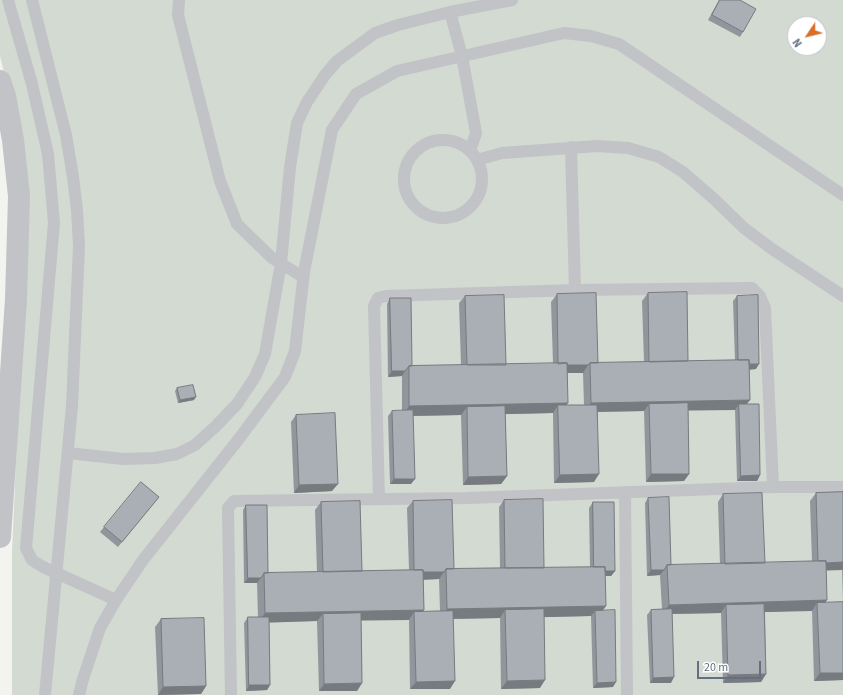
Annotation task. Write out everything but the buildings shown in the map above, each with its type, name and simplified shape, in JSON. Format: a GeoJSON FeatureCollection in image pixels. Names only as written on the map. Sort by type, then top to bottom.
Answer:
{"type":"FeatureCollection","features":[{"type":"Feature","properties":{"kind":"street"},"geometry":{"type":"LineString","coordinates":[[0,80],[5,96],[13,140],[19,196],[16,299],[0,537]]}},
{"type":"Feature","properties":{"kind":"lane"},"geometry":{"type":"LineString","coordinates":[[8,0],[32,84],[48,154],[54,223],[26,548],[32,560],[43,567],[116,600]]}},
{"type":"Feature","properties":{"kind":"lane"},"geometry":{"type":"LineString","coordinates":[[32,0],[66,135],[77,210],[79,246],[72,406],[45,695]]}},
{"type":"Feature","properties":{"kind":"lane"},"geometry":{"type":"LineString","coordinates":[[179,0],[178,15],[220,181],[237,224],[272,258],[303,277]]}},
{"type":"Feature","properties":{"kind":"lane"},"geometry":{"type":"LineString","coordinates":[[68,453],[124,459],[177,454],[195,445],[216,426],[237,404],[255,377],[265,354],[281,263],[290,167],[296,123],[324,75],[337,61],[375,33],[398,25],[450,12],[512,0]]}},
{"type":"Feature","properties":{"kind":"lane"},"geometry":{"type":"LineString","coordinates":[[450,12],[462,56],[476,134],[474,156],[481,170],[482,182],[480,192],[474,202],[457,216],[446,218],[435,217],[424,213],[415,206],[409,198],[405,187],[404,176],[406,165],[419,147],[429,142],[451,140],[462,144],[474,156]]}},
{"type":"Feature","properties":{"kind":"lane"},"geometry":{"type":"LineString","coordinates":[[79,695],[100,628],[116,600],[143,560],[238,440],[285,377],[295,350],[303,277],[332,130],[356,94],[397,71],[564,33],[591,36],[619,44],[843,195]]}},
{"type":"Feature","properties":{"kind":"lane"},"geometry":{"type":"LineString","coordinates":[[474,156],[597,146],[628,148],[659,157],[683,172],[744,228],[772,249],[843,296]]}},
{"type":"Feature","properties":{"kind":"lane"},"geometry":{"type":"LineString","coordinates":[[571,147],[575,290]]}},
{"type":"Feature","properties":{"kind":"lane"},"geometry":{"type":"LineString","coordinates":[[379,499],[374,306],[378,298],[386,296],[575,290],[752,288],[760,296],[765,308],[773,487]]}},
{"type":"Feature","properties":{"kind":"lane"},"geometry":{"type":"LineString","coordinates":[[231,695],[228,508],[234,501],[468,498],[773,487],[843,486]]}},
{"type":"Feature","properties":{"kind":"lane"},"geometry":{"type":"LineString","coordinates":[[625,492],[627,695]]}},
{"type":"Feature","properties":{"kind":"shaded area"},"geometry":{"type":"Polygon","coordinates":[[[0,0],[843,0],[843,695],[12,695],[12,552],[23,301],[23,149],[0,56],[0,0]]]}}]}
